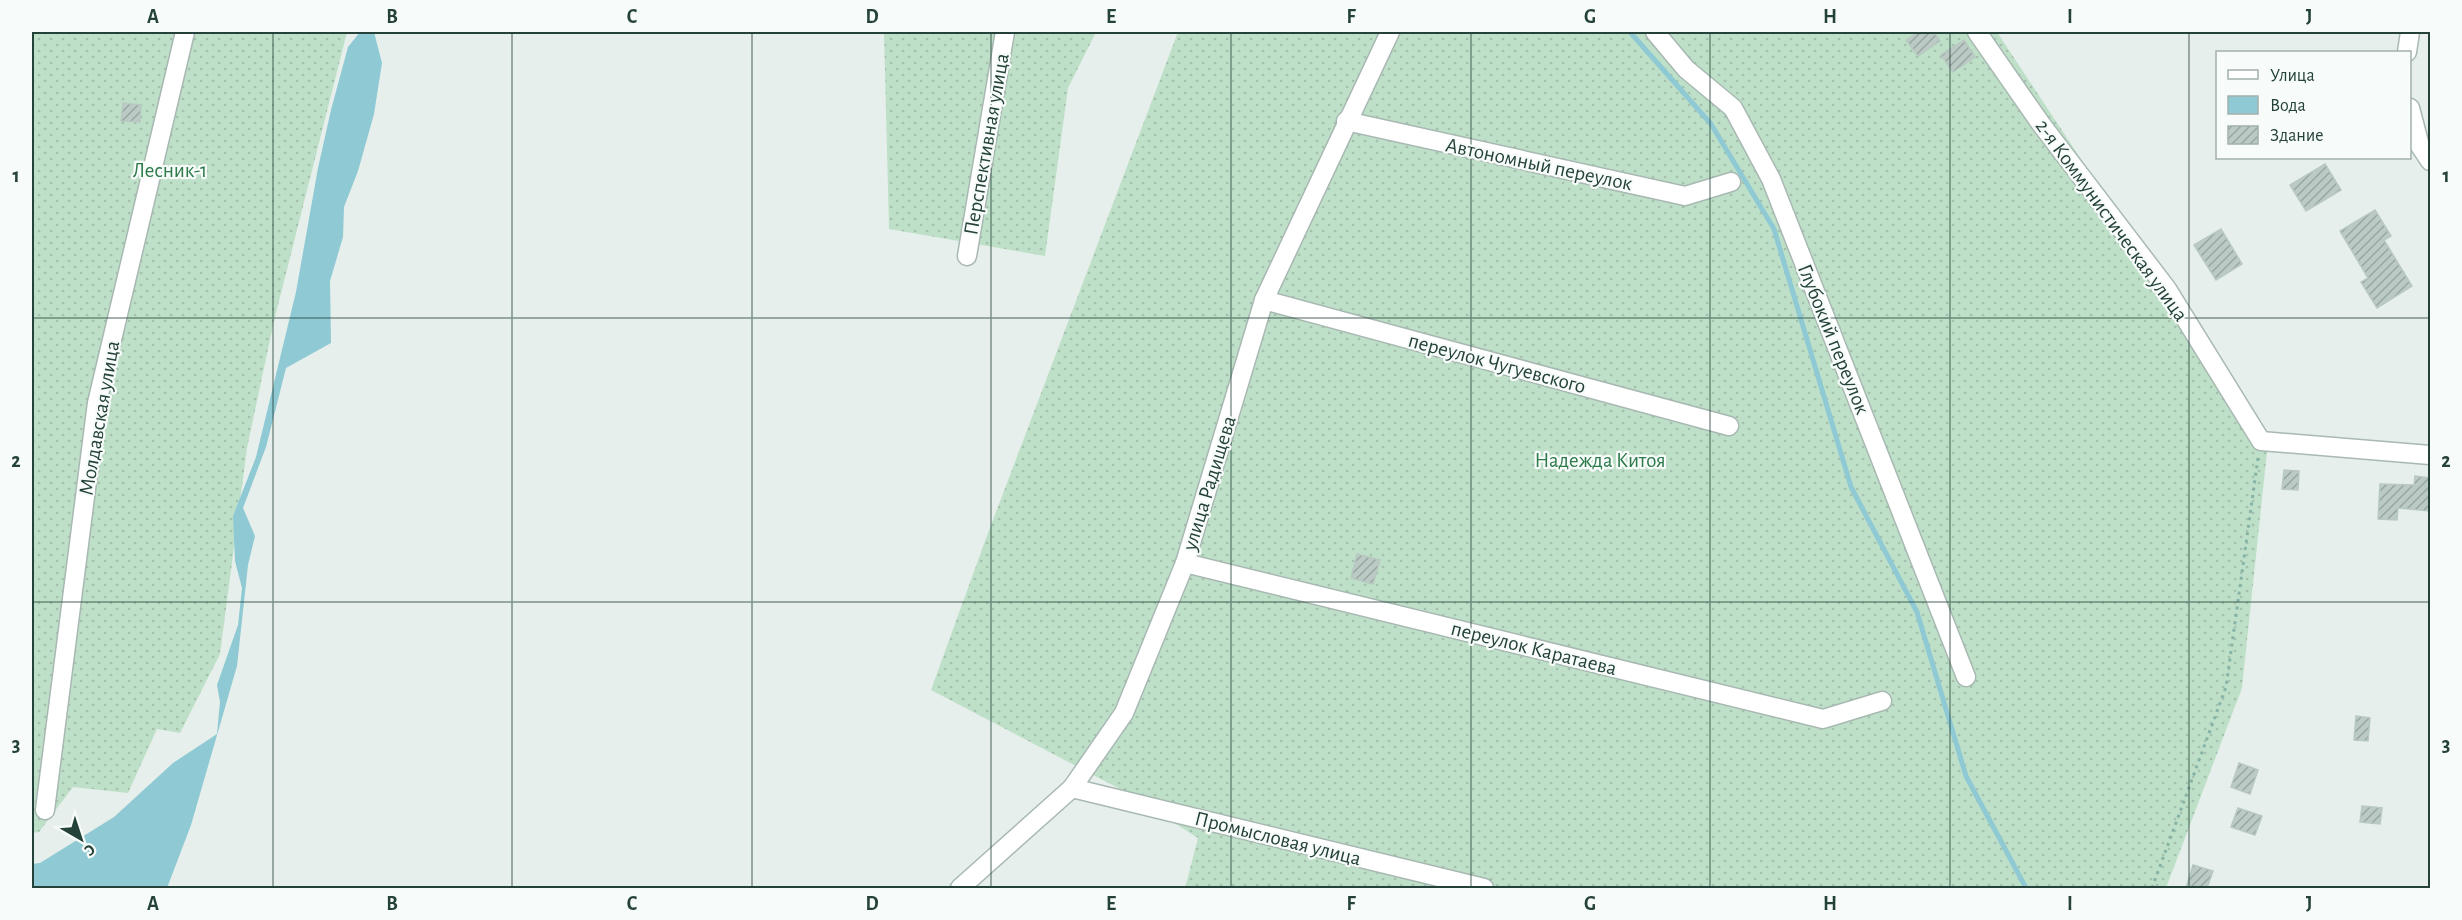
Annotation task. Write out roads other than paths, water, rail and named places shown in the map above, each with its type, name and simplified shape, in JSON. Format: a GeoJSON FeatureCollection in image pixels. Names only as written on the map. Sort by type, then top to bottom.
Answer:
{"type":"FeatureCollection","features":[{"type":"Feature","properties":{"kind":"street","name":"Молдавская улица"},"geometry":{"type":"LineString","coordinates":[[45,810],[97,403],[184,32]]}},
{"type":"Feature","properties":{"kind":"street","name":"Перспективная улица"},"geometry":{"type":"LineString","coordinates":[[967,256],[1005,32]]}},
{"type":"Feature","properties":{"kind":"street","name":"улица Радищева"},"geometry":{"type":"LineString","coordinates":[[960,888],[1072,788],[1124,713],[1185,563],[1264,300],[1346,121],[1390,32]]}},
{"type":"Feature","properties":{"kind":"street","name":"Глубокий переулок"},"geometry":{"type":"LineString","coordinates":[[1655,32],[1686,69],[1733,108],[1771,179],[1966,677]]}},
{"type":"Feature","properties":{"kind":"street","name":"2-я Коммунистическая улица"},"geometry":{"type":"LineString","coordinates":[[1977,32],[2041,124],[2167,289],[2261,441],[2429,452]]}},
{"type":"Feature","properties":{"kind":"street"},"geometry":{"type":"LineString","coordinates":[[2407,51],[2410,32]]}},
{"type":"Feature","properties":{"kind":"street"},"geometry":{"type":"LineString","coordinates":[[2411,115],[2420,146],[2430,161]]}},
{"type":"Feature","properties":{"kind":"street","name":"Автономный переулок"},"geometry":{"type":"LineString","coordinates":[[1346,121],[1685,196],[1731,182]]}},
{"type":"Feature","properties":{"kind":"street","name":"переулок Чугуевского"},"geometry":{"type":"LineString","coordinates":[[1264,300],[1729,426]]}},
{"type":"Feature","properties":{"kind":"street","name":"переулок Каратаева"},"geometry":{"type":"LineString","coordinates":[[1185,563],[1823,719],[1882,702]]}},
{"type":"Feature","properties":{"kind":"street","name":"Промысловая улица"},"geometry":{"type":"LineString","coordinates":[[1072,788],[1484,888]]}},
{"type":"Feature","properties":{"kind":"water"},"geometry":{"type":"Polygon","coordinates":[[[360,32],[374,32],[382,63],[374,114],[358,171],[344,207],[343,237],[330,281],[331,343],[286,368],[266,447],[243,508],[255,536],[248,565],[237,666],[191,825],[167,888],[32,888],[32,864],[40,863],[114,817],[173,763],[217,734],[220,702],[217,685],[238,625],[242,588],[235,561],[233,516],[256,457],[296,292],[318,168],[331,110],[348,47],[360,32]]]}},
{"type":"Feature","properties":{"kind":"waterway"},"geometry":{"type":"LineString","coordinates":[[1630,32],[1711,124],[1774,229],[1851,487],[1917,612],[1966,776],[2026,888]]}},
{"type":"Feature","properties":{"kind":"park label","name":"Лесник-1"},"geometry":{"type":"Point","coordinates":[170,170]}},
{"type":"Feature","properties":{"kind":"park label","name":"Надежда Китоя"},"geometry":{"type":"Point","coordinates":[1600,460]}}]}
